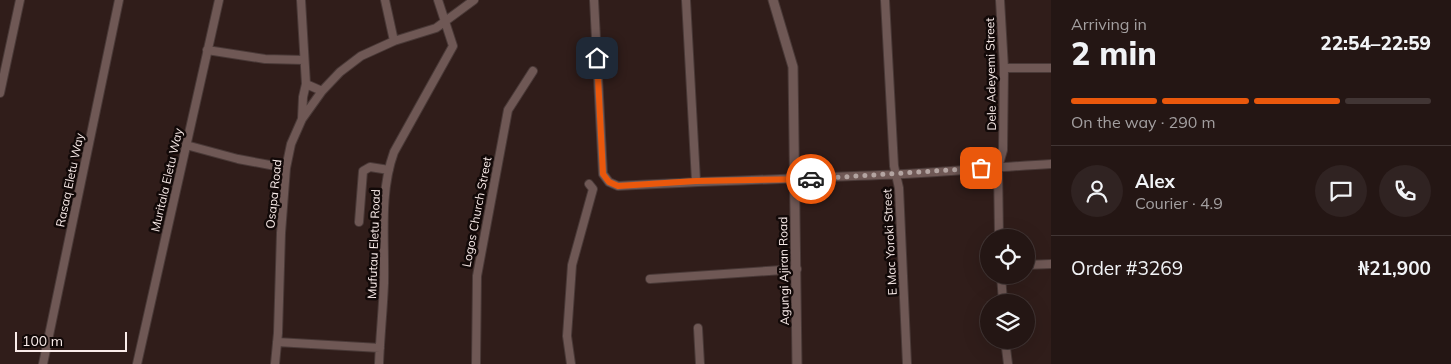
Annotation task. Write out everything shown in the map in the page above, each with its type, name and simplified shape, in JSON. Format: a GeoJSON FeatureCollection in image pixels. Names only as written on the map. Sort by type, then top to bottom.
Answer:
{"type":"FeatureCollection","features":[{"type":"Feature","properties":{"kind":"street"},"geometry":{"type":"LineString","coordinates":[[0,93],[20,0]]}},
{"type":"Feature","properties":{"kind":"street","name":"Rasaq Eletu Way"},"geometry":{"type":"LineString","coordinates":[[43,364],[119,0]]}},
{"type":"Feature","properties":{"kind":"street","name":"Muritala Eletu Way"},"geometry":{"type":"LineString","coordinates":[[137,364],[218,0]]}},
{"type":"Feature","properties":{"kind":"street","name":"Osapa Road"},"geometry":{"type":"LineString","coordinates":[[275,364],[286,168],[291,144],[302,119],[303,97],[306,84],[301,0]]}},
{"type":"Feature","properties":{"kind":"street"},"geometry":{"type":"LineString","coordinates":[[385,0],[394,40]]}},
{"type":"Feature","properties":{"kind":"street","name":"Mufutau Eletu Road"},"geometry":{"type":"LineString","coordinates":[[379,364],[384,284],[385,198],[389,170],[394,152],[453,46],[438,0]]}},
{"type":"Feature","properties":{"kind":"street"},"geometry":{"type":"LineString","coordinates":[[302,119],[322,91],[340,72],[361,56],[394,40],[436,28],[474,0]]}},
{"type":"Feature","properties":{"kind":"street"},"geometry":{"type":"LineString","coordinates":[[594,0],[603,174],[609,182],[618,186],[696,181],[896,174],[1051,164]]}},
{"type":"Feature","properties":{"kind":"street"},"geometry":{"type":"LineString","coordinates":[[686,0],[696,181]]}},
{"type":"Feature","properties":{"kind":"street","name":"Agungi Ajiran Road"},"geometry":{"type":"LineString","coordinates":[[773,0],[793,67],[798,364]]}},
{"type":"Feature","properties":{"kind":"street","name":"E Mac Yoroki Street"},"geometry":{"type":"LineString","coordinates":[[885,0],[894,166],[899,188],[907,364]]}},
{"type":"Feature","properties":{"kind":"street","name":"Dele Adeyemi Street"},"geometry":{"type":"LineString","coordinates":[[999,229],[998,166],[1003,150],[1004,68],[1000,0]]}},
{"type":"Feature","properties":{"kind":"street"},"geometry":{"type":"LineString","coordinates":[[207,50],[264,59],[304,60]]}},
{"type":"Feature","properties":{"kind":"street"},"geometry":{"type":"LineString","coordinates":[[1004,68],[1051,68]]}},
{"type":"Feature","properties":{"kind":"street","name":"Logos Church Street"},"geometry":{"type":"LineString","coordinates":[[476,364],[477,276],[506,120],[508,110],[533,71]]}},
{"type":"Feature","properties":{"kind":"street"},"geometry":{"type":"LineString","coordinates":[[306,84],[322,91]]}},
{"type":"Feature","properties":{"kind":"street"},"geometry":{"type":"LineString","coordinates":[[186,145],[238,159],[286,168]]}},
{"type":"Feature","properties":{"kind":"street"},"geometry":{"type":"LineString","coordinates":[[359,222],[363,171],[370,167],[389,170]]}},
{"type":"Feature","properties":{"kind":"street"},"geometry":{"type":"LineString","coordinates":[[571,364],[567,336],[572,265],[593,190],[589,184]]}},
{"type":"Feature","properties":{"kind":"street"},"geometry":{"type":"LineString","coordinates":[[1035,265],[1051,264]]}},
{"type":"Feature","properties":{"kind":"street"},"geometry":{"type":"LineString","coordinates":[[650,279],[797,269]]}},
{"type":"Feature","properties":{"kind":"street"},"geometry":{"type":"LineString","coordinates":[[698,328],[700,364]]}},
{"type":"Feature","properties":{"kind":"street"},"geometry":{"type":"LineString","coordinates":[[277,342],[380,348]]}},
{"type":"Feature","properties":{"kind":"street"},"geometry":{"type":"LineString","coordinates":[[1006,349],[1008,364]]}},
{"type":"Feature","properties":{"kind":"way so far"},"geometry":{"type":"LineString","coordinates":[[811,179],[981,168]]}},
{"type":"Feature","properties":{"kind":"route"},"geometry":{"type":"LineString","coordinates":[[597,58],[603,174],[609,182],[618,186],[696,181],[811,179]]}}]}
